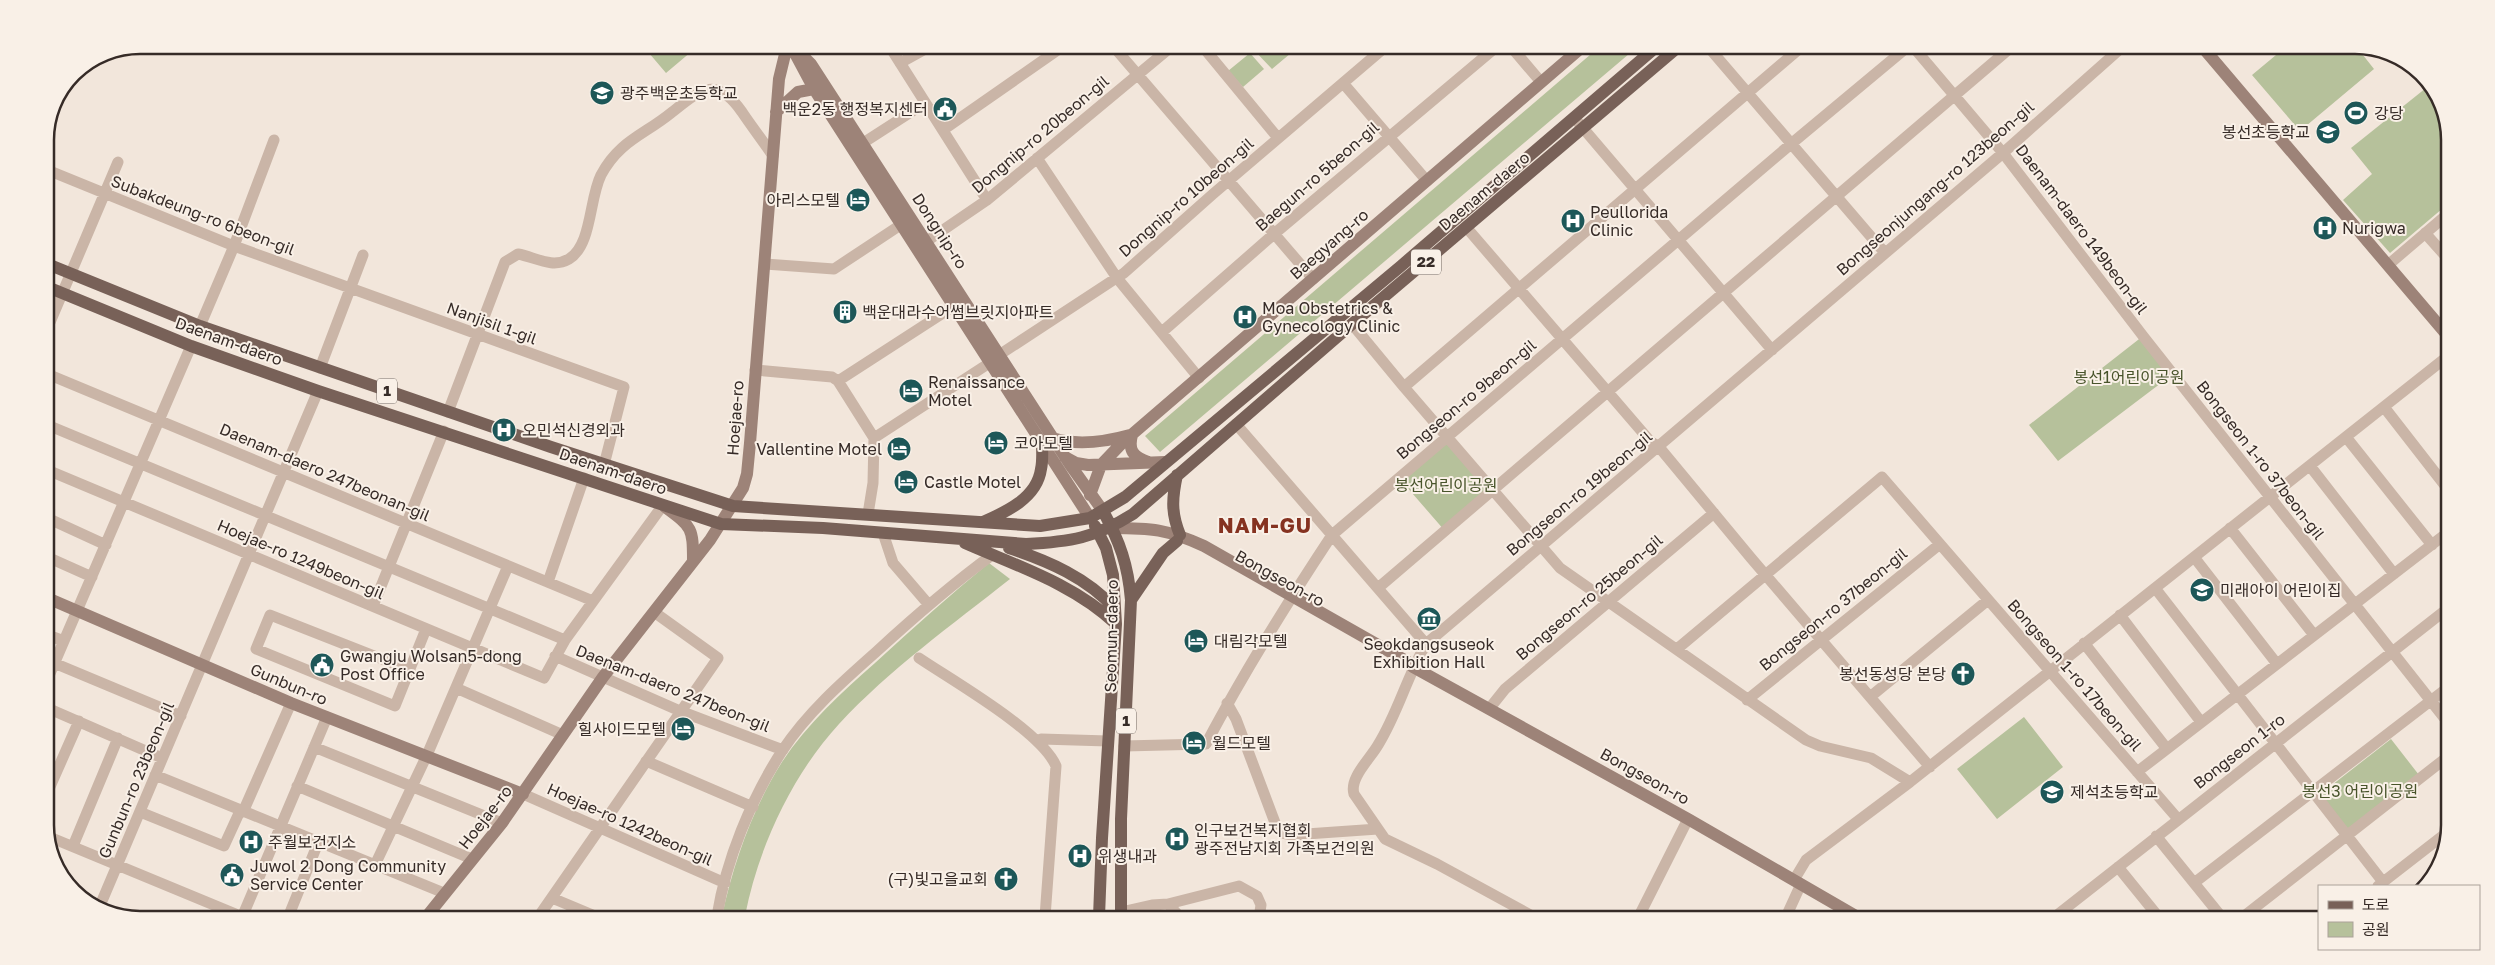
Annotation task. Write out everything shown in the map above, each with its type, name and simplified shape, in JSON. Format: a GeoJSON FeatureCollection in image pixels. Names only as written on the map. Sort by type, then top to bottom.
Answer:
{"type":"FeatureCollection","features":[{"type":"Feature","properties":{"kind":"main road","name":"Hoejae-ro"},"geometry":{"type":"LineString","coordinates":[[431,911],[502,823],[603,678],[721,524],[743,488],[747,474],[779,79],[785,54]]}},
{"type":"Feature","properties":{"kind":"main road","name":"Dongnip-ro"},"geometry":{"type":"LineString","coordinates":[[796,54],[814,89],[954,306],[995,359]]}},
{"type":"Feature","properties":{"kind":"main road","name":"Dongnip-ro"},"geometry":{"type":"LineString","coordinates":[[800,54],[811,64],[927,241],[995,359],[1047,440],[1090,518]]}},
{"type":"Feature","properties":{"kind":"main road","name":"Baegyang-ro"},"geometry":{"type":"LineString","coordinates":[[1090,495],[1101,465],[1132,434],[1200,378],[1574,54]]}},
{"type":"Feature","properties":{"kind":"main road","name":"Daenam-daero"},"geometry":{"type":"LineString","coordinates":[[54,267],[200,326],[604,465],[733,506],[868,514],[978,524],[1055,526],[1090,518],[1125,497],[1160,463],[1648,54]]}},
{"type":"Feature","properties":{"kind":"main road","name":"Daenam-daero"},"geometry":{"type":"LineString","coordinates":[[54,290],[192,346],[318,391],[444,431],[721,524],[883,533],[1026,544],[1056,542],[1113,531],[1352,324],[1670,54]]}},
{"type":"Feature","properties":{"kind":"main road"},"geometry":{"type":"LineString","coordinates":[[2209,54],[2441,328]]}},
{"type":"Feature","properties":{"kind":"main road"},"geometry":{"type":"LineString","coordinates":[[776,112],[798,92],[814,89]]}},
{"type":"Feature","properties":{"kind":"main road"},"geometry":{"type":"LineString","coordinates":[[978,524],[1011,510],[1031,491],[1041,471],[1047,440],[1075,443],[1102,442],[1132,434],[1130,445],[1132,452],[1139,459],[1160,463]]}},
{"type":"Feature","properties":{"kind":"main road","name":"Dongnip-ro"},"geometry":{"type":"LineString","coordinates":[[1047,440],[1065,457],[1103,511]]}},
{"type":"Feature","properties":{"kind":"main road"},"geometry":{"type":"LineString","coordinates":[[1065,457],[1076,463],[1101,465],[1160,463]]}},
{"type":"Feature","properties":{"kind":"main road"},"geometry":{"type":"LineString","coordinates":[[1160,463],[1159,473],[1165,479],[1169,480],[1176,475]]}},
{"type":"Feature","properties":{"kind":"main road"},"geometry":{"type":"LineString","coordinates":[[1131,600],[1163,553],[1178,538],[1173,517],[1172,498],[1176,475]]}},
{"type":"Feature","properties":{"kind":"main road"},"geometry":{"type":"LineString","coordinates":[[663,505],[687,523],[692,532],[693,561]]}},
{"type":"Feature","properties":{"kind":"main road","name":"Seomun-daero"},"geometry":{"type":"LineString","coordinates":[[1103,511],[1128,570],[1131,600],[1124,746],[1121,911]]}},
{"type":"Feature","properties":{"kind":"main road","name":"Seomun-daero"},"geometry":{"type":"LineString","coordinates":[[1090,518],[1106,548],[1113,575],[1116,624],[1099,911]]}},
{"type":"Feature","properties":{"kind":"main road","name":"Bongseon-ro"},"geometry":{"type":"LineString","coordinates":[[1113,531],[1178,538],[1290,598],[1406,666],[1412,666],[1688,819],[1848,911]]}},
{"type":"Feature","properties":{"kind":"main road"},"geometry":{"type":"LineString","coordinates":[[956,538],[1068,588],[1097,606],[1116,624]]}},
{"type":"Feature","properties":{"kind":"main road"},"geometry":{"type":"LineString","coordinates":[[988,541],[1030,554],[1073,575],[1105,597],[1115,609]]}},
{"type":"Feature","properties":{"kind":"main road","name":"Gunbun-ro"},"geometry":{"type":"LineString","coordinates":[[54,601],[291,703],[523,794]]}},
{"type":"Feature","properties":{"kind":"street"},"geometry":{"type":"LineString","coordinates":[[894,54],[987,200]]}},
{"type":"Feature","properties":{"kind":"street"},"geometry":{"type":"LineString","coordinates":[[900,63],[916,54]]}},
{"type":"Feature","properties":{"kind":"street"},"geometry":{"type":"LineString","coordinates":[[943,130],[1052,54]]}},
{"type":"Feature","properties":{"kind":"street"},"geometry":{"type":"LineString","coordinates":[[1120,54],[1313,279]]}},
{"type":"Feature","properties":{"kind":"street","name":"Dongnip-ro 20beon-gil"},"geometry":{"type":"LineString","coordinates":[[927,241],[987,200],[1162,54]]}},
{"type":"Feature","properties":{"kind":"street"},"geometry":{"type":"LineString","coordinates":[[1209,54],[1278,138]]}},
{"type":"Feature","properties":{"kind":"street","name":"Dongnip-ro 10beon-gil"},"geometry":{"type":"LineString","coordinates":[[995,359],[1118,278],[1227,181],[1377,54]]}},
{"type":"Feature","properties":{"kind":"street","name":"Baegun-ro 5beon-gil"},"geometry":{"type":"LineString","coordinates":[[1162,332],[1274,234],[1488,54]]}},
{"type":"Feature","properties":{"kind":"street"},"geometry":{"type":"LineString","coordinates":[[1517,54],[1541,82]]}},
{"type":"Feature","properties":{"kind":"street"},"geometry":{"type":"LineString","coordinates":[[1714,54],[1885,253]]}},
{"type":"Feature","properties":{"kind":"street"},"geometry":{"type":"LineString","coordinates":[[1404,387],[1793,54]]}},
{"type":"Feature","properties":{"kind":"street","name":"Bongseon-ro 9beon-gil"},"geometry":{"type":"LineString","coordinates":[[1124,746],[1206,744],[1227,703],[1290,598],[1332,535],[1790,144],[1899,54]]}},
{"type":"Feature","properties":{"kind":"street","name":"Daenam-daero 149beon-gil"},"geometry":{"type":"LineString","coordinates":[[1919,54],[2003,153],[2143,336]]}},
{"type":"Feature","properties":{"kind":"street"},"geometry":{"type":"LineString","coordinates":[[1378,588],[2003,54]]}},
{"type":"Feature","properties":{"kind":"street","name":"Bongseonjungang-ro 123beon-gil"},"geometry":{"type":"LineString","coordinates":[[1772,350],[2003,153],[2113,54]]}},
{"type":"Feature","properties":{"kind":"street"},"geometry":{"type":"LineString","coordinates":[[1343,83],[1426,181]]}},
{"type":"Feature","properties":{"kind":"street"},"geometry":{"type":"LineString","coordinates":[[448,412],[505,262],[511,256],[524,255],[547,263],[559,263],[578,251],[584,241],[591,204],[600,176],[613,158],[633,138],[702,92],[719,90],[730,96],[773,156]]}},
{"type":"Feature","properties":{"kind":"street"},"geometry":{"type":"LineString","coordinates":[[863,143],[925,103]]}},
{"type":"Feature","properties":{"kind":"street"},"geometry":{"type":"LineString","coordinates":[[1574,118],[1772,350]]}},
{"type":"Feature","properties":{"kind":"street","name":"Daenam-daero"},"geometry":{"type":"LineString","coordinates":[[200,326],[234,246],[274,140]]}},
{"type":"Feature","properties":{"kind":"street"},"geometry":{"type":"LineString","coordinates":[[1037,158],[1118,278],[1200,378]]}},
{"type":"Feature","properties":{"kind":"street"},"geometry":{"type":"LineString","coordinates":[[54,312],[118,162]]}},
{"type":"Feature","properties":{"kind":"street","name":"Subakdeung-ro 6beon-gil"},"geometry":{"type":"LineString","coordinates":[[54,173],[234,246],[350,289]]}},
{"type":"Feature","properties":{"kind":"street"},"geometry":{"type":"LineString","coordinates":[[2388,265],[2441,220]]}},
{"type":"Feature","properties":{"kind":"street"},"geometry":{"type":"LineString","coordinates":[[765,264],[834,269],[902,224]]}},
{"type":"Feature","properties":{"kind":"street"},"geometry":{"type":"LineString","coordinates":[[1466,227],[1607,392],[1650,441],[1659,447],[1821,641],[1930,767]]}},
{"type":"Feature","properties":{"kind":"street"},"geometry":{"type":"LineString","coordinates":[[2425,233],[2441,251]]}},
{"type":"Feature","properties":{"kind":"street"},"geometry":{"type":"LineString","coordinates":[[320,368],[362,255]]}},
{"type":"Feature","properties":{"kind":"street","name":"Nanjisil 1-gil"},"geometry":{"type":"LineString","coordinates":[[350,289],[624,388],[604,465]]}},
{"type":"Feature","properties":{"kind":"street"},"geometry":{"type":"LineString","coordinates":[[838,381],[954,306]]}},
{"type":"Feature","properties":{"kind":"street"},"geometry":{"type":"LineString","coordinates":[[1352,324],[1492,491],[1560,568],[1806,740],[1820,746],[1871,758],[1910,782]]}},
{"type":"Feature","properties":{"kind":"street","name":"Bongseon 1-ro 37beon-gil"},"geometry":{"type":"LineString","coordinates":[[2143,336],[2441,714]]}},
{"type":"Feature","properties":{"kind":"street"},"geometry":{"type":"LineString","coordinates":[[181,716],[54,663],[192,346]]}},
{"type":"Feature","properties":{"kind":"street","name":"Bongseon-ro 19beon-gil"},"geometry":{"type":"LineString","coordinates":[[1378,828],[1352,787],[1354,779],[1367,763],[1384,735],[1412,666],[1426,644],[1772,350]]}},
{"type":"Feature","properties":{"kind":"street"},"geometry":{"type":"LineString","coordinates":[[874,438],[995,359]]}},
{"type":"Feature","properties":{"kind":"street"},"geometry":{"type":"LineString","coordinates":[[1788,911],[1806,860],[1930,767],[2441,362]]}},
{"type":"Feature","properties":{"kind":"street"},"geometry":{"type":"LineString","coordinates":[[755,370],[832,377],[838,381],[874,438],[873,483],[868,514]]}},
{"type":"Feature","properties":{"kind":"street","name":"Daenam-daero 247beonan-gil"},"geometry":{"type":"LineString","coordinates":[[54,377],[593,601]]}},
{"type":"Feature","properties":{"kind":"street","name":"Gunbun-ro 23beon-gil"},"geometry":{"type":"LineString","coordinates":[[102,902],[318,391]]}},
{"type":"Feature","properties":{"kind":"street"},"geometry":{"type":"LineString","coordinates":[[2384,408],[2441,479]]}},
{"type":"Feature","properties":{"kind":"street"},"geometry":{"type":"LineString","coordinates":[[1236,424],[1426,644]]}},
{"type":"Feature","properties":{"kind":"street"},"geometry":{"type":"LineString","coordinates":[[54,428],[566,640]]}},
{"type":"Feature","properties":{"kind":"street"},"geometry":{"type":"LineString","coordinates":[[372,606],[444,431]]}},
{"type":"Feature","properties":{"kind":"street"},"geometry":{"type":"LineString","coordinates":[[2346,437],[2432,545]]}},
{"type":"Feature","properties":{"kind":"street"},"geometry":{"type":"LineString","coordinates":[[2310,466],[2394,574]]}},
{"type":"Feature","properties":{"kind":"street","name":"Hoejae-ro 1249beon-gil"},"geometry":{"type":"LineString","coordinates":[[54,473],[544,678],[556,656]]}},
{"type":"Feature","properties":{"kind":"street","name":"Bongseon 1-ro 17beon-gil"},"geometry":{"type":"LineString","coordinates":[[1765,574],[1882,477],[2178,819]]}},
{"type":"Feature","properties":{"kind":"street"},"geometry":{"type":"LineString","coordinates":[[548,582],[584,478]]}},
{"type":"Feature","properties":{"kind":"street","name":"Daenam-daero 247beon-gil"},"geometry":{"type":"LineString","coordinates":[[663,505],[593,601],[556,656],[680,711],[783,750]]}},
{"type":"Feature","properties":{"kind":"street","name":"Bongseon-ro 25beon-gil"},"geometry":{"type":"LineString","coordinates":[[1489,709],[1504,689],[1714,513]]}},
{"type":"Feature","properties":{"kind":"street"},"geometry":{"type":"LineString","coordinates":[[54,521],[106,545]]}},
{"type":"Feature","properties":{"kind":"street"},"geometry":{"type":"LineString","coordinates":[[2230,528],[2314,635],[2441,538]]}},
{"type":"Feature","properties":{"kind":"street"},"geometry":{"type":"LineString","coordinates":[[883,533],[893,563],[929,605]]}},
{"type":"Feature","properties":{"kind":"street","name":"Bongseon-ro 37beon-gil"},"geometry":{"type":"LineString","coordinates":[[1747,700],[1940,544]]}},
{"type":"Feature","properties":{"kind":"street"},"geometry":{"type":"LineString","coordinates":[[718,911],[725,884],[746,822],[783,750],[832,692],[929,605],[992,555]]}},
{"type":"Feature","properties":{"kind":"street"},"geometry":{"type":"LineString","coordinates":[[2194,558],[2277,664]]}},
{"type":"Feature","properties":{"kind":"street"},"geometry":{"type":"LineString","coordinates":[[54,560],[92,577]]}},
{"type":"Feature","properties":{"kind":"street"},"geometry":{"type":"LineString","coordinates":[[374,867],[412,787],[508,566]]}},
{"type":"Feature","properties":{"kind":"street"},"geometry":{"type":"LineString","coordinates":[[1677,649],[1765,574]]}},
{"type":"Feature","properties":{"kind":"street"},"geometry":{"type":"LineString","coordinates":[[2155,588],[2347,835],[2381,884],[2440,838]]}},
{"type":"Feature","properties":{"kind":"street","name":"Bongseon 1-ro 17beon-gil"},"geometry":{"type":"LineString","coordinates":[[1870,697],[1988,600]]}},
{"type":"Feature","properties":{"kind":"street"},"geometry":{"type":"LineString","coordinates":[[542,911],[718,658],[654,612]]}},
{"type":"Feature","properties":{"kind":"street","name":"Bongseon 1-ro"},"geometry":{"type":"LineString","coordinates":[[2062,911],[2441,613]]}},
{"type":"Feature","properties":{"kind":"street"},"geometry":{"type":"LineString","coordinates":[[410,670],[270,615],[256,649],[394,706],[410,670],[426,629]]}},
{"type":"Feature","properties":{"kind":"street"},"geometry":{"type":"LineString","coordinates":[[2120,615],[2198,725]]}},
{"type":"Feature","properties":{"kind":"street","name":"Bongseon 1-ro 17beon-gil"},"geometry":{"type":"LineString","coordinates":[[2137,772],[2314,635]]}},
{"type":"Feature","properties":{"kind":"street"},"geometry":{"type":"LineString","coordinates":[[54,638],[64,642]]}},
{"type":"Feature","properties":{"kind":"street"},"geometry":{"type":"LineString","coordinates":[[2084,644],[2167,749]]}},
{"type":"Feature","properties":{"kind":"street"},"geometry":{"type":"LineString","coordinates":[[919,658],[998,711],[1038,742],[1052,756],[1056,766],[1045,911]]}},
{"type":"Feature","properties":{"kind":"street"},"geometry":{"type":"LineString","coordinates":[[456,688],[563,735]]}},
{"type":"Feature","properties":{"kind":"street"},"geometry":{"type":"LineString","coordinates":[[2194,883],[2441,693]]}},
{"type":"Feature","properties":{"kind":"street"},"geometry":{"type":"LineString","coordinates":[[140,812],[224,846],[291,703]]}},
{"type":"Feature","properties":{"kind":"street"},"geometry":{"type":"LineString","coordinates":[[1227,703],[1236,719],[1277,828],[1282,833],[1292,835],[1378,828],[1385,838],[1523,911]]}},
{"type":"Feature","properties":{"kind":"street"},"geometry":{"type":"LineString","coordinates":[[54,710],[162,758]]}},
{"type":"Feature","properties":{"kind":"street"},"geometry":{"type":"LineString","coordinates":[[245,911],[327,717]]}},
{"type":"Feature","properties":{"kind":"street"},"geometry":{"type":"LineString","coordinates":[[54,778],[79,721]]}},
{"type":"Feature","properties":{"kind":"street"},"geometry":{"type":"LineString","coordinates":[[73,846],[118,738]]}},
{"type":"Feature","properties":{"kind":"street"},"geometry":{"type":"LineString","coordinates":[[1038,742],[1041,739],[1108,741]]}},
{"type":"Feature","properties":{"kind":"street"},"geometry":{"type":"LineString","coordinates":[[314,747],[502,823]]}},
{"type":"Feature","properties":{"kind":"street"},"geometry":{"type":"LineString","coordinates":[[646,761],[753,807]]}},
{"type":"Feature","properties":{"kind":"street"},"geometry":{"type":"LineString","coordinates":[[2250,911],[2441,762]]}},
{"type":"Feature","properties":{"kind":"street"},"geometry":{"type":"LineString","coordinates":[[155,775],[374,867],[444,894]]}},
{"type":"Feature","properties":{"kind":"street"},"geometry":{"type":"LineString","coordinates":[[297,786],[472,859]]}},
{"type":"Feature","properties":{"kind":"street","name":"Hoejae-ro 1242beon-gil"},"geometry":{"type":"LineString","coordinates":[[523,794],[600,830],[725,884]]}},
{"type":"Feature","properties":{"kind":"street"},"geometry":{"type":"LineString","coordinates":[[1642,911],[1688,819]]}},
{"type":"Feature","properties":{"kind":"street"},"geometry":{"type":"LineString","coordinates":[[2156,836],[2217,911]]}},
{"type":"Feature","properties":{"kind":"street"},"geometry":{"type":"LineString","coordinates":[[55,839],[228,911]]}},
{"type":"Feature","properties":{"kind":"street"},"geometry":{"type":"LineString","coordinates":[[291,911],[318,843]]}},
{"type":"Feature","properties":{"kind":"street"},"geometry":{"type":"LineString","coordinates":[[2118,867],[2154,911]]}},
{"type":"Feature","properties":{"kind":"street"},"geometry":{"type":"LineString","coordinates":[[1133,911],[1152,905],[1168,904],[1239,886],[1257,896],[1260,911]]}},
{"type":"Feature","properties":{"kind":"street"},"geometry":{"type":"LineString","coordinates":[[552,898],[584,911]]}},
{"type":"Feature","properties":{"kind":"street"},"geometry":{"type":"LineString","coordinates":[[1168,904],[1174,911]]}},
{"type":"Feature","properties":{"kind":"green space"},"geometry":{"type":"Polygon","coordinates":[[[650,54],[689,54],[666,73],[650,54]]]}},
{"type":"Feature","properties":{"kind":"green space"},"geometry":{"type":"Polygon","coordinates":[[[1249,54],[1264,69],[1243,87],[1228,71],[1249,54]]]}},
{"type":"Feature","properties":{"kind":"green space"},"geometry":{"type":"Polygon","coordinates":[[[1258,54],[1290,54],[1272,69],[1258,54]]]}},
{"type":"Feature","properties":{"kind":"green space"},"geometry":{"type":"Polygon","coordinates":[[[1591,54],[1629,54],[1160,452],[1145,436],[1591,54]]]}},
{"type":"Feature","properties":{"kind":"green space"},"geometry":{"type":"Polygon","coordinates":[[[2277,54],[2362,54],[2374,69],[2300,131],[2252,75],[2277,54]]]}},
{"type":"Feature","properties":{"kind":"green space"},"geometry":{"type":"Polygon","coordinates":[[[2425,89],[2435,107],[2440,123],[2441,210],[2390,253],[2343,200],[2372,174],[2351,148],[2425,89]]]}},
{"type":"Feature","properties":{"kind":"green space","name":"봉선1어린이공원"},"geometry":{"type":"Polygon","coordinates":[[[2143,336],[2169,377],[2058,461],[2029,425],[2143,336]]]}},
{"type":"Feature","properties":{"kind":"green space","name":"봉선어린이공원"},"geometry":{"type":"Polygon","coordinates":[[[1447,437],[1492,491],[1445,531],[1399,478],[1447,437]]]}},
{"type":"Feature","properties":{"kind":"green space"},"geometry":{"type":"Polygon","coordinates":[[[989,563],[1010,579],[900,666],[839,724],[806,766],[779,814],[759,864],[746,911],[723,911],[732,875],[745,836],[771,780],[782,762],[813,722],[931,612],[989,563]]]}},
{"type":"Feature","properties":{"kind":"green space"},"geometry":{"type":"Polygon","coordinates":[[[2024,717],[2063,767],[1997,819],[1957,769],[2024,717]]]}},
{"type":"Feature","properties":{"kind":"green space","name":"봉선3 어린이공원"},"geometry":{"type":"Polygon","coordinates":[[[2391,739],[2419,775],[2347,830],[2321,797],[2323,792],[2391,739]]]}},
{"type":"Feature","properties":{"kind":"place","name":"광주백운초등학교"},"geometry":{"type":"Point","coordinates":[602,93]}},
{"type":"Feature","properties":{"kind":"place","name":"백운2동 행정복지센터"},"geometry":{"type":"Point","coordinates":[945,109]}},
{"type":"Feature","properties":{"kind":"place","name":"강당"},"geometry":{"type":"Point","coordinates":[2356,113]}},
{"type":"Feature","properties":{"kind":"place","name":"봉선초등학교"},"geometry":{"type":"Point","coordinates":[2328,132]}},
{"type":"Feature","properties":{"kind":"place","name":"아리스모텔"},"geometry":{"type":"Point","coordinates":[858,200]}},
{"type":"Feature","properties":{"kind":"place","name":"Peullorida Clinic"},"geometry":{"type":"Point","coordinates":[1573,221]}},
{"type":"Feature","properties":{"kind":"place","name":"Nurigwa"},"geometry":{"type":"Point","coordinates":[2325,228]}},
{"type":"Feature","properties":{"kind":"place","name":"백운대라수어썸브릿지아파트"},"geometry":{"type":"Point","coordinates":[845,312]}},
{"type":"Feature","properties":{"kind":"place","name":"Moa Obstetrics & Gynecology Clinic"},"geometry":{"type":"Point","coordinates":[1245,317]}},
{"type":"Feature","properties":{"kind":"place","name":"Renaissance Motel"},"geometry":{"type":"Point","coordinates":[911,391]}},
{"type":"Feature","properties":{"kind":"place","name":"오민석신경외과"},"geometry":{"type":"Point","coordinates":[504,430]}},
{"type":"Feature","properties":{"kind":"place","name":"코아모텔"},"geometry":{"type":"Point","coordinates":[996,443]}},
{"type":"Feature","properties":{"kind":"place","name":"Vallentine Motel"},"geometry":{"type":"Point","coordinates":[899,449]}},
{"type":"Feature","properties":{"kind":"place","name":"Castle Motel"},"geometry":{"type":"Point","coordinates":[906,482]}},
{"type":"Feature","properties":{"kind":"place","name":"미래아이 어린이집"},"geometry":{"type":"Point","coordinates":[2202,590]}},
{"type":"Feature","properties":{"kind":"place","name":"Seokdangsuseok Exhibition Hall"},"geometry":{"type":"Point","coordinates":[1429,619]}},
{"type":"Feature","properties":{"kind":"place","name":"대림각모텔"},"geometry":{"type":"Point","coordinates":[1196,641]}},
{"type":"Feature","properties":{"kind":"place","name":"Gwangju Wolsan5-dong Post Office"},"geometry":{"type":"Point","coordinates":[322,665]}},
{"type":"Feature","properties":{"kind":"place","name":"봉선동성당 본당"},"geometry":{"type":"Point","coordinates":[1963,674]}},
{"type":"Feature","properties":{"kind":"place","name":"힐사이드모텔"},"geometry":{"type":"Point","coordinates":[683,729]}},
{"type":"Feature","properties":{"kind":"place","name":"월드모텔"},"geometry":{"type":"Point","coordinates":[1194,743]}},
{"type":"Feature","properties":{"kind":"place","name":"제석초등학교"},"geometry":{"type":"Point","coordinates":[2052,792]}},
{"type":"Feature","properties":{"kind":"place","name":"인구보건복지협회 광주전남지회 가족보건의원"},"geometry":{"type":"Point","coordinates":[1177,839]}},
{"type":"Feature","properties":{"kind":"place","name":"주월보건지소"},"geometry":{"type":"Point","coordinates":[251,842]}},
{"type":"Feature","properties":{"kind":"place","name":"위생내과"},"geometry":{"type":"Point","coordinates":[1080,856]}},
{"type":"Feature","properties":{"kind":"place","name":"Juwol 2 Dong Community Service Center"},"geometry":{"type":"Point","coordinates":[232,875]}},
{"type":"Feature","properties":{"kind":"place","name":"(구)빛고을교회"},"geometry":{"type":"Point","coordinates":[1006,879]}},
{"type":"Feature","properties":{"kind":"district","name":"NAM-GU"},"geometry":{"type":"Point","coordinates":[1265,526]}}]}
